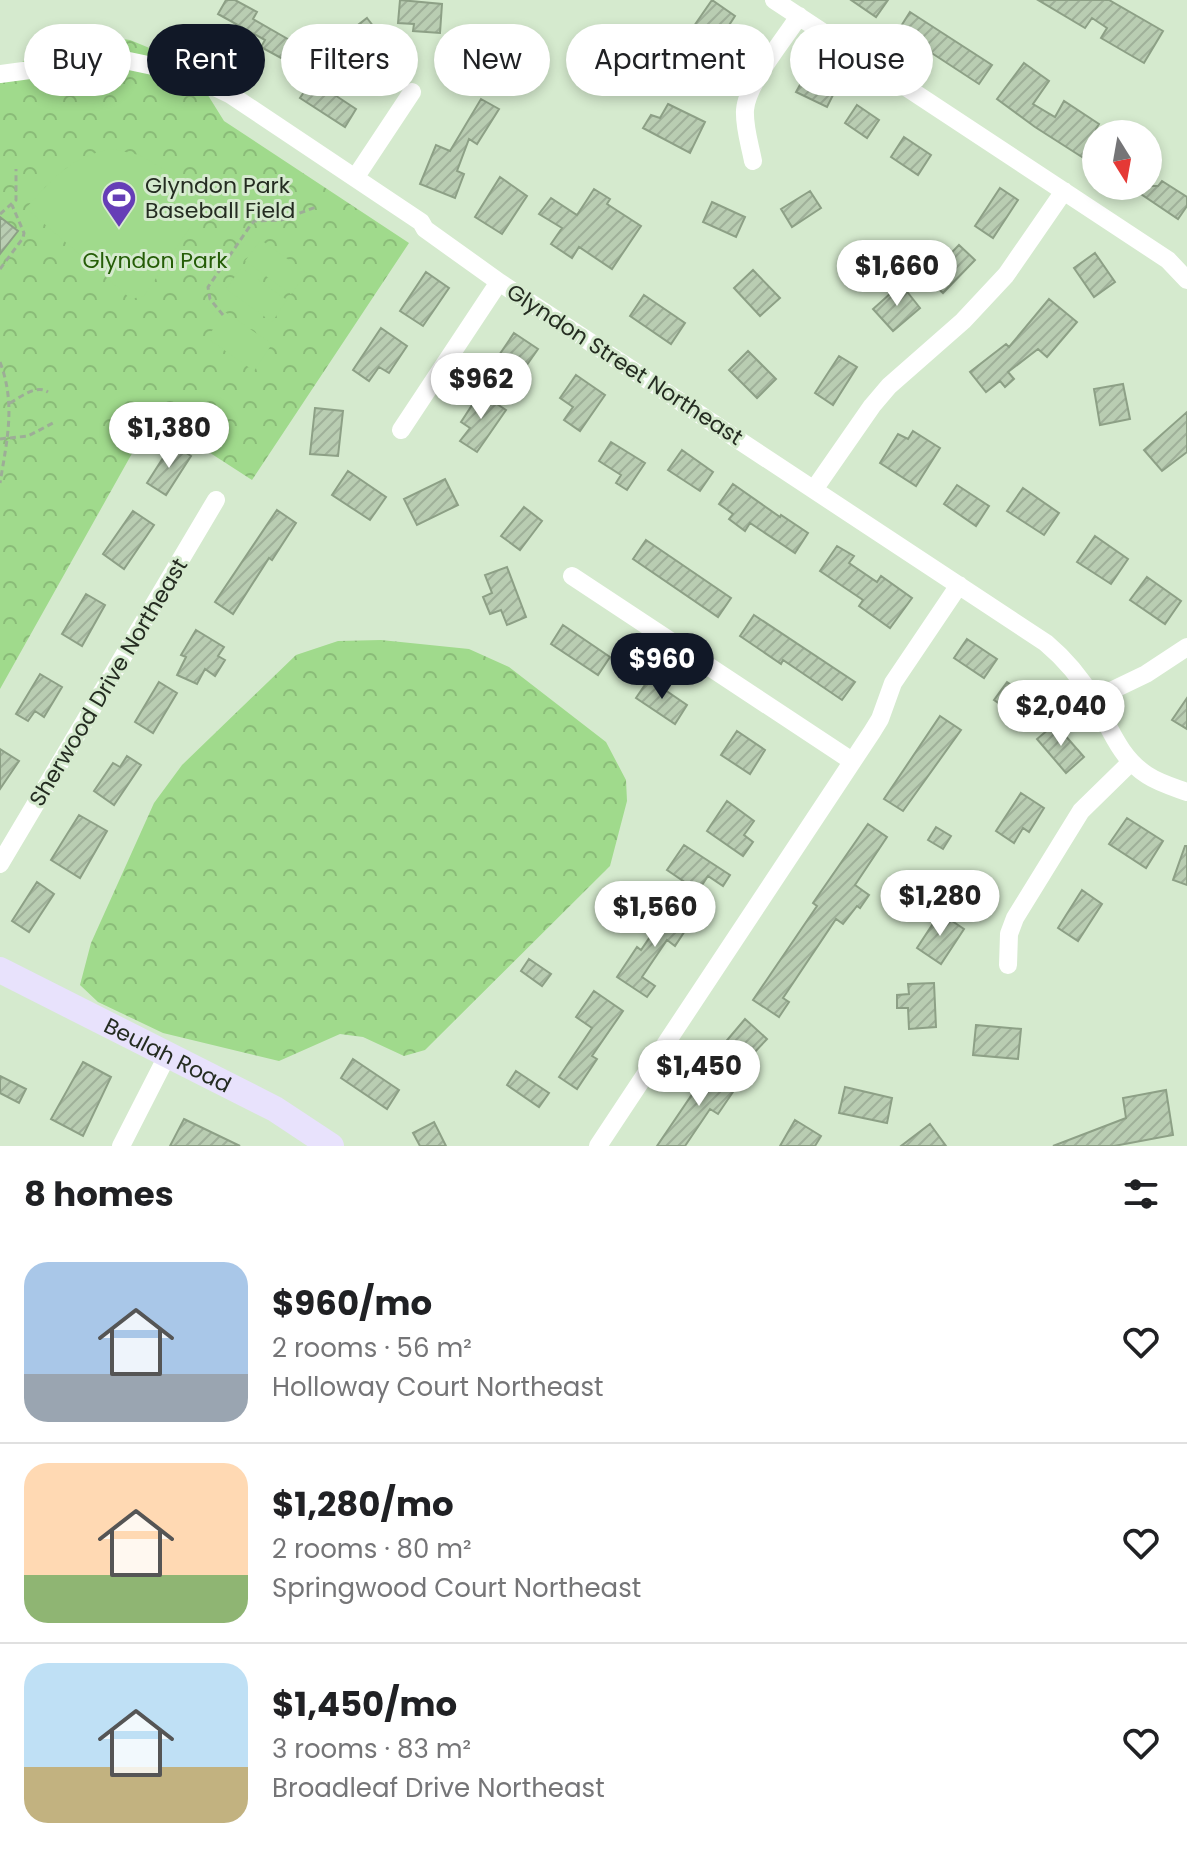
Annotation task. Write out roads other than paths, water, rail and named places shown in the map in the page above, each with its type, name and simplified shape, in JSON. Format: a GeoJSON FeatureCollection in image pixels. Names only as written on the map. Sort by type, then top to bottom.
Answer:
{"type":"FeatureCollection","features":[{"type":"Feature","properties":{"kind":"main road","name":"Beulah Road"},"geometry":{"type":"LineString","coordinates":[[0,970],[275,1109],[331,1146]]}},
{"type":"Feature","properties":{"kind":"street"},"geometry":{"type":"LineString","coordinates":[[774,0],[1168,260],[1187,280]]}},
{"type":"Feature","properties":{"kind":"street"},"geometry":{"type":"LineString","coordinates":[[753,161],[746,104],[754,86],[799,16]]}},
{"type":"Feature","properties":{"kind":"street","name":"Glyndon Street Northeast"},"geometry":{"type":"LineString","coordinates":[[0,74],[97,61],[129,61],[186,73],[231,95],[421,222],[425,229],[499,282],[815,488],[1059,654],[1094,699],[1117,746],[1131,762],[1146,775],[1187,792]]}},
{"type":"Feature","properties":{"kind":"street"},"geometry":{"type":"LineString","coordinates":[[355,178],[409,96]]}},
{"type":"Feature","properties":{"kind":"street"},"geometry":{"type":"LineString","coordinates":[[815,488],[889,386],[963,321],[1006,275],[1064,191]]}},
{"type":"Feature","properties":{"kind":"street"},"geometry":{"type":"LineString","coordinates":[[401,430],[499,282]]}},
{"type":"Feature","properties":{"kind":"street","name":"Sherwood Drive Northeast"},"geometry":{"type":"LineString","coordinates":[[0,864],[216,500]]}},
{"type":"Feature","properties":{"kind":"street"},"geometry":{"type":"LineString","coordinates":[[572,576],[852,761]]}},
{"type":"Feature","properties":{"kind":"street"},"geometry":{"type":"LineString","coordinates":[[598,1146],[880,719],[893,683],[959,585]]}},
{"type":"Feature","properties":{"kind":"street"},"geometry":{"type":"LineString","coordinates":[[1094,699],[1146,674],[1187,647]]}},
{"type":"Feature","properties":{"kind":"street"},"geometry":{"type":"LineString","coordinates":[[1008,965],[1009,934],[1015,918],[1081,811],[1131,762]]}},
{"type":"Feature","properties":{"kind":"street"},"geometry":{"type":"LineString","coordinates":[[121,1146],[168,1054]]}},
{"type":"Feature","properties":{"kind":"place","name":"Glyndon Park Baseball Field"},"geometry":{"type":"Point","coordinates":[119,229]}},
{"type":"Feature","properties":{"kind":"park label","name":"Glyndon Park"},"geometry":{"type":"Point","coordinates":[155,260]}}]}
